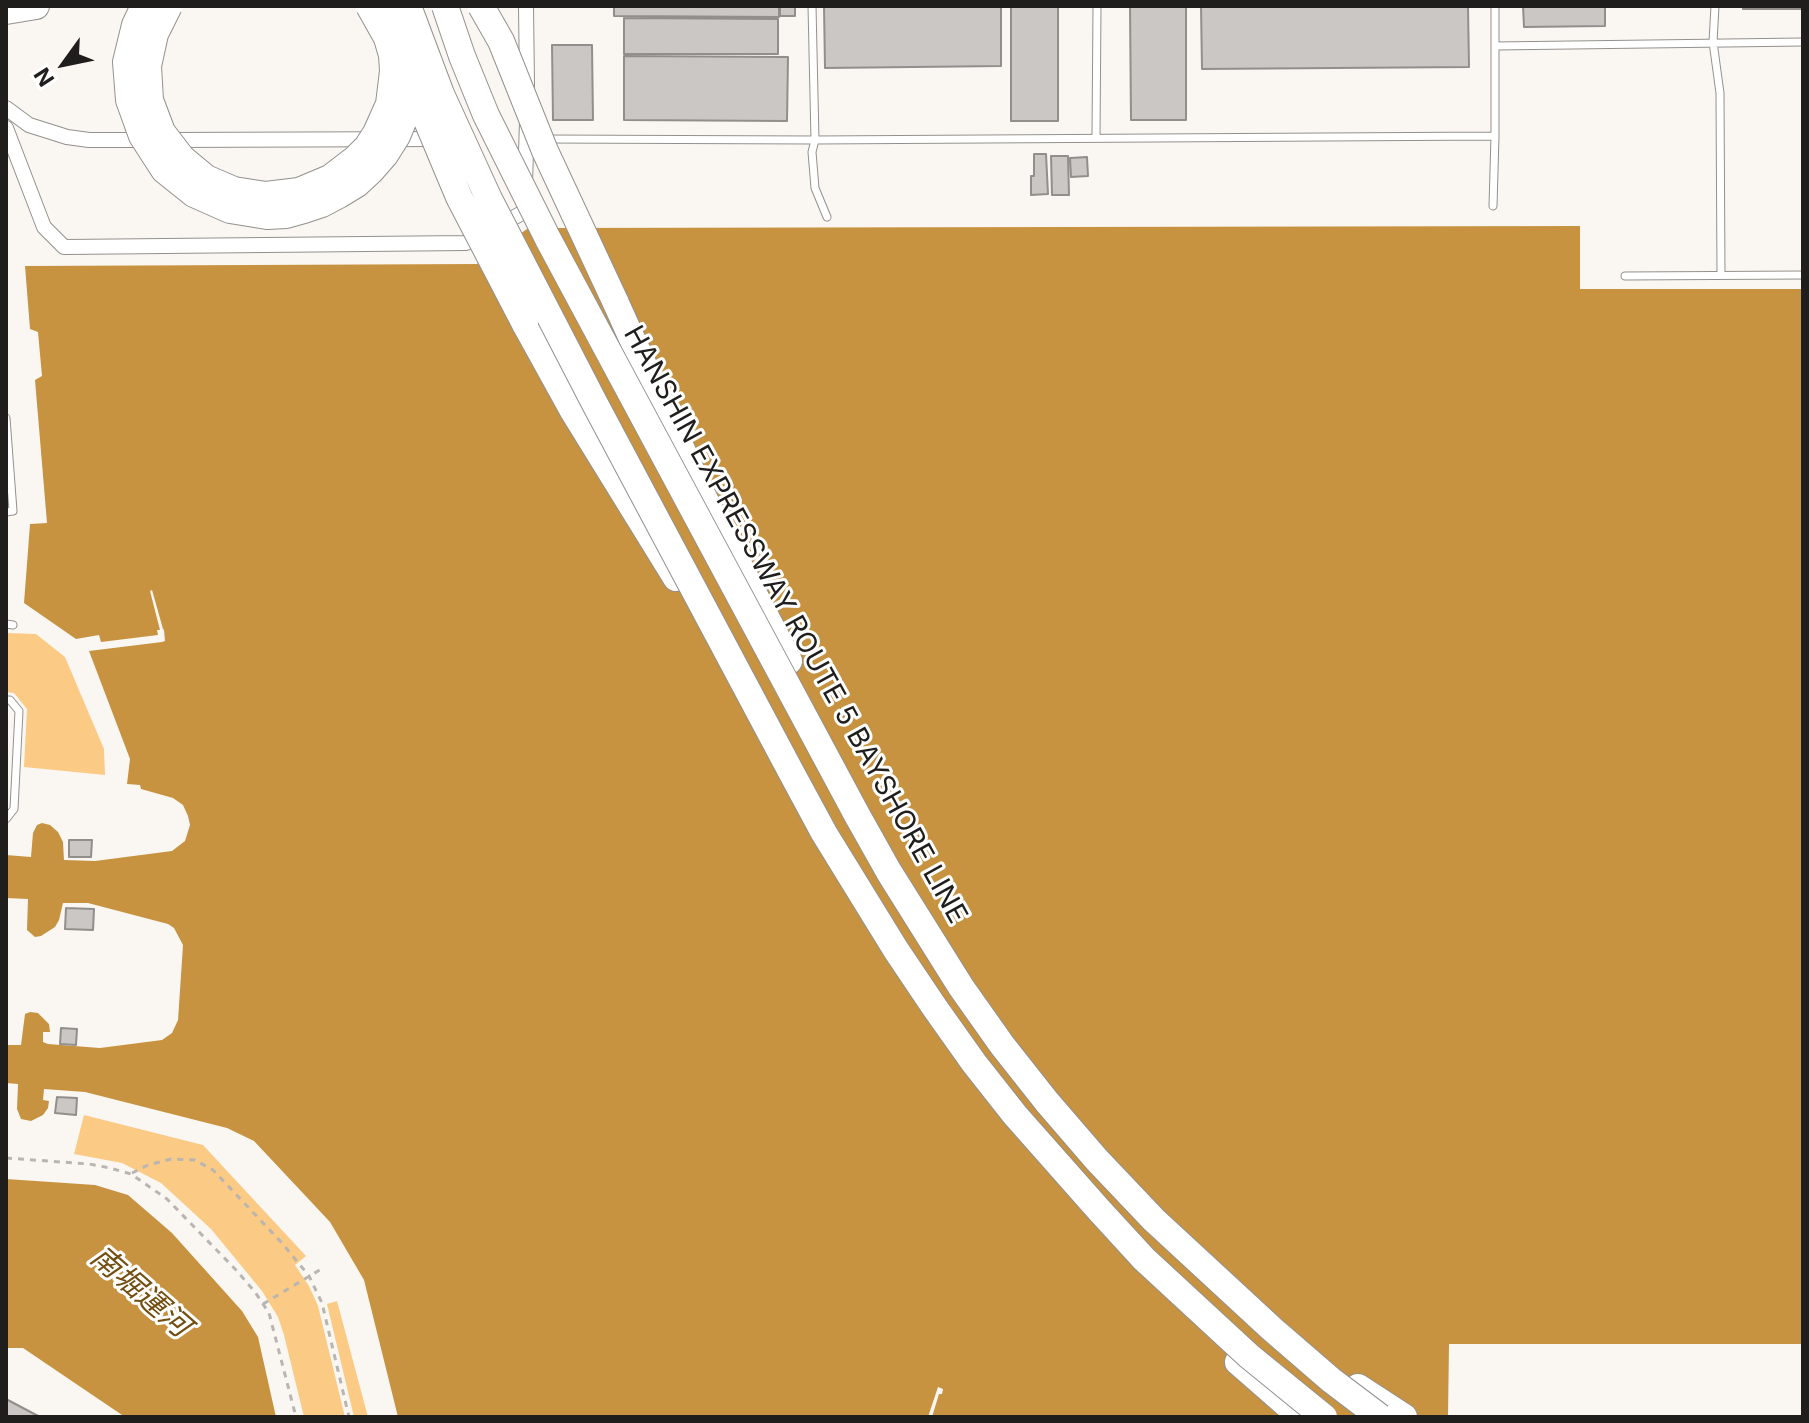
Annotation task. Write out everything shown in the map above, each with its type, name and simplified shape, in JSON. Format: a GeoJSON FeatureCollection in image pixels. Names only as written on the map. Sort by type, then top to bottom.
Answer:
{"type":"FeatureCollection","features":[{"type":"Feature","properties":{"kind":"highway"},"geometry":{"type":"LineString","coordinates":[[144,6],[129,43],[126,81],[134,119],[152,154],[164,170],[194,194],[230,210],[267,216],[286,215],[322,204],[357,184],[385,155],[397,136],[410,96],[411,77],[405,40],[389,6]]}},
{"type":"Feature","properties":{"kind":"highway"},"geometry":{"type":"LineString","coordinates":[[169,6],[155,34],[148,66],[150,100],[162,132],[182,158],[206,178],[234,190],[266,195],[299,191],[330,178],[356,158],[376,133],[389,104],[393,71],[387,38],[371,6]]}},
{"type":"Feature","properties":{"kind":"highway"},"geometry":{"type":"LineString","coordinates":[[371,6],[392,37],[459,197],[559,386],[625,498],[751,695]]}},
{"type":"Feature","properties":{"kind":"highway"},"geometry":{"type":"LineString","coordinates":[[408,6],[441,94],[483,186],[594,402],[751,695],[832,846],[875,917],[935,1008],[1015,1115],[1185,1309],[1241,1365],[1301,1417]]}},
{"type":"Feature","properties":{"kind":"highway","name":"HANSHIN EXPRESSWAY ROUTE 5 BAYSHORE LINE"},"geometry":{"type":"LineString","coordinates":[[445,6],[486,115],[515,176],[857,815],[961,987],[1047,1102],[1154,1220],[1272,1329],[1380,1417]]}},
{"type":"Feature","properties":{"kind":"highway"},"geometry":{"type":"LineString","coordinates":[[481,6],[501,41],[545,151],[703,496],[812,707],[857,815]]}},
{"type":"Feature","properties":{"kind":"highway"},"geometry":{"type":"LineString","coordinates":[[1144,1259],[1249,1356],[1324,1417]]}},
{"type":"Feature","properties":{"kind":"highway"},"geometry":{"type":"LineString","coordinates":[[1272,1329],[1404,1417]]}},
{"type":"Feature","properties":{"kind":"street"},"geometry":{"type":"LineString","coordinates":[[6,128],[44,227],[64,247],[466,243],[524,212],[526,6]]}},
{"type":"Feature","properties":{"kind":"street"},"geometry":{"type":"LineString","coordinates":[[6,108],[29,125],[47,132],[89,140],[527,138]]}},
{"type":"Feature","properties":{"kind":"lane"},"geometry":{"type":"LineString","coordinates":[[812,6],[815,140],[812,152],[815,188],[827,217]]}},
{"type":"Feature","properties":{"kind":"lane"},"geometry":{"type":"LineString","coordinates":[[1096,137],[1097,6]]}},
{"type":"Feature","properties":{"kind":"lane"},"geometry":{"type":"LineString","coordinates":[[1493,206],[1495,6]]}},
{"type":"Feature","properties":{"kind":"lane"},"geometry":{"type":"LineString","coordinates":[[1715,6],[1713,42],[1720,93],[1721,275]]}},
{"type":"Feature","properties":{"kind":"lane"},"geometry":{"type":"LineString","coordinates":[[1495,46],[1803,42]]}},
{"type":"Feature","properties":{"kind":"lane"},"geometry":{"type":"LineString","coordinates":[[527,138],[815,140],[1495,136]]}},
{"type":"Feature","properties":{"kind":"lane"},"geometry":{"type":"LineString","coordinates":[[1625,276],[1803,275]]}},
{"type":"Feature","properties":{"kind":"lane"},"geometry":{"type":"LineString","coordinates":[[6,418],[13,511],[6,512]]}},
{"type":"Feature","properties":{"kind":"lane"},"geometry":{"type":"LineString","coordinates":[[6,700],[10,700],[19,711],[14,809],[6,819]]}},
{"type":"Feature","properties":{"kind":"path"},"geometry":{"type":"LineString","coordinates":[[6,1158],[89,1164],[131,1174],[167,1199],[236,1270],[269,1313],[296,1417]]}},
{"type":"Feature","properties":{"kind":"path"},"geometry":{"type":"LineString","coordinates":[[131,1174],[148,1165],[171,1159],[195,1160],[213,1170],[282,1243],[309,1276],[322,1303],[349,1417]]}},
{"type":"Feature","properties":{"kind":"path"},"geometry":{"type":"LineString","coordinates":[[263,1304],[323,1268]]}},
{"type":"Feature","properties":{"kind":"shaded area"},"geometry":{"type":"Polygon","coordinates":[[[6,633],[36,634],[65,657],[104,749],[105,775],[24,767],[27,709],[14,693],[6,692],[6,633]]]}},
{"type":"Feature","properties":{"kind":"shaded area"},"geometry":{"type":"Polygon","coordinates":[[[84,1115],[203,1145],[306,1256],[295,1265],[318,1306],[345,1417],[304,1417],[278,1317],[262,1291],[211,1229],[161,1183],[122,1163],[74,1154],[84,1115]]]}},
{"type":"Feature","properties":{"kind":"shaded area"},"geometry":{"type":"Polygon","coordinates":[[[337,1301],[368,1417],[354,1417],[327,1304],[337,1301]]]}},
{"type":"Feature","properties":{"kind":"water"},"geometry":{"type":"Polygon","coordinates":[[[537,226],[1580,226],[1580,289],[1803,289],[1803,1344],[1449,1344],[1448,1417],[932,1417],[943,1389],[938,1387],[928,1417],[398,1417],[364,1280],[330,1222],[254,1141],[227,1128],[85,1092],[44,1089],[43,1100],[49,1101],[43,1115],[31,1121],[21,1119],[17,1109],[18,1084],[6,1083],[6,1045],[21,1045],[25,1014],[38,1013],[49,1024],[50,1032],[43,1032],[43,1042],[48,1044],[100,1048],[162,1040],[172,1033],[178,1020],[183,945],[174,928],[168,924],[88,903],[63,903],[55,927],[35,937],[27,930],[28,899],[6,898],[6,855],[31,857],[33,833],[42,823],[58,832],[63,842],[64,860],[95,861],[172,851],[185,841],[190,825],[183,805],[173,798],[141,789],[140,785],[127,784],[130,759],[89,651],[165,641],[152,590],[160,630],[157,630],[158,635],[101,642],[99,635],[76,639],[24,603],[30,524],[47,523],[35,380],[42,376],[38,332],[30,329],[25,266],[477,264],[527,229],[537,226]]]}},
{"type":"Feature","properties":{"kind":"water","name":"南堀運河"},"geometry":{"type":"Polygon","coordinates":[[[6,1179],[95,1185],[128,1195],[172,1233],[242,1311],[258,1337],[276,1417],[125,1417],[23,1348],[6,1348],[6,1179]]]}},
{"type":"Feature","properties":{"kind":"building"},"geometry":{"type":"Polygon","coordinates":[[[614,6],[779,6],[779,17],[614,16],[614,6]]]}},
{"type":"Feature","properties":{"kind":"building"},"geometry":{"type":"Polygon","coordinates":[[[780,6],[795,6],[795,16],[780,16],[780,6]]]}},
{"type":"Feature","properties":{"kind":"building"},"geometry":{"type":"Polygon","coordinates":[[[824,6],[1001,6],[1001,66],[825,68],[824,6]]]}},
{"type":"Feature","properties":{"kind":"building"},"geometry":{"type":"Polygon","coordinates":[[[1011,6],[1058,6],[1058,121],[1011,121],[1011,6]]]}},
{"type":"Feature","properties":{"kind":"building"},"geometry":{"type":"Polygon","coordinates":[[[1130,6],[1186,6],[1186,120],[1131,120],[1130,6]]]}},
{"type":"Feature","properties":{"kind":"building"},"geometry":{"type":"Polygon","coordinates":[[[1201,6],[1468,6],[1469,67],[1202,69],[1201,6]]]}},
{"type":"Feature","properties":{"kind":"building"},"geometry":{"type":"Polygon","coordinates":[[[1523,6],[1605,6],[1605,26],[1524,27],[1523,6]]]}},
{"type":"Feature","properties":{"kind":"building"},"geometry":{"type":"Polygon","coordinates":[[[1743,6],[1803,6],[1803,9],[1743,9],[1743,6]]]}},
{"type":"Feature","properties":{"kind":"building"},"geometry":{"type":"Polygon","coordinates":[[[624,18],[778,19],[778,54],[624,54],[624,18]]]}},
{"type":"Feature","properties":{"kind":"building"},"geometry":{"type":"Polygon","coordinates":[[[552,45],[592,45],[593,120],[553,120],[552,45]]]}},
{"type":"Feature","properties":{"kind":"building"},"geometry":{"type":"Polygon","coordinates":[[[624,56],[788,57],[787,121],[624,120],[624,56]]]}},
{"type":"Feature","properties":{"kind":"building"},"geometry":{"type":"Polygon","coordinates":[[[1034,154],[1046,154],[1048,194],[1031,195],[1034,154]]]}},
{"type":"Feature","properties":{"kind":"building"},"geometry":{"type":"Polygon","coordinates":[[[1051,156],[1068,156],[1069,195],[1052,195],[1051,156]]]}},
{"type":"Feature","properties":{"kind":"building"},"geometry":{"type":"Polygon","coordinates":[[[1087,157],[1088,176],[1071,177],[1070,158],[1087,157]]]}},
{"type":"Feature","properties":{"kind":"building"},"geometry":{"type":"Polygon","coordinates":[[[69,840],[92,840],[91,857],[69,857],[69,840]]]}},
{"type":"Feature","properties":{"kind":"building"},"geometry":{"type":"Polygon","coordinates":[[[66,908],[94,909],[93,930],[65,929],[66,908]]]}},
{"type":"Feature","properties":{"kind":"building"},"geometry":{"type":"Polygon","coordinates":[[[61,1028],[77,1029],[76,1045],[60,1044],[61,1028]]]}},
{"type":"Feature","properties":{"kind":"building"},"geometry":{"type":"Polygon","coordinates":[[[57,1097],[77,1098],[76,1115],[55,1113],[57,1097]]]}},
{"type":"Feature","properties":{"kind":"building"},"geometry":{"type":"Polygon","coordinates":[[[6,1399],[40,1417],[6,1417],[6,1399]]]}}]}
